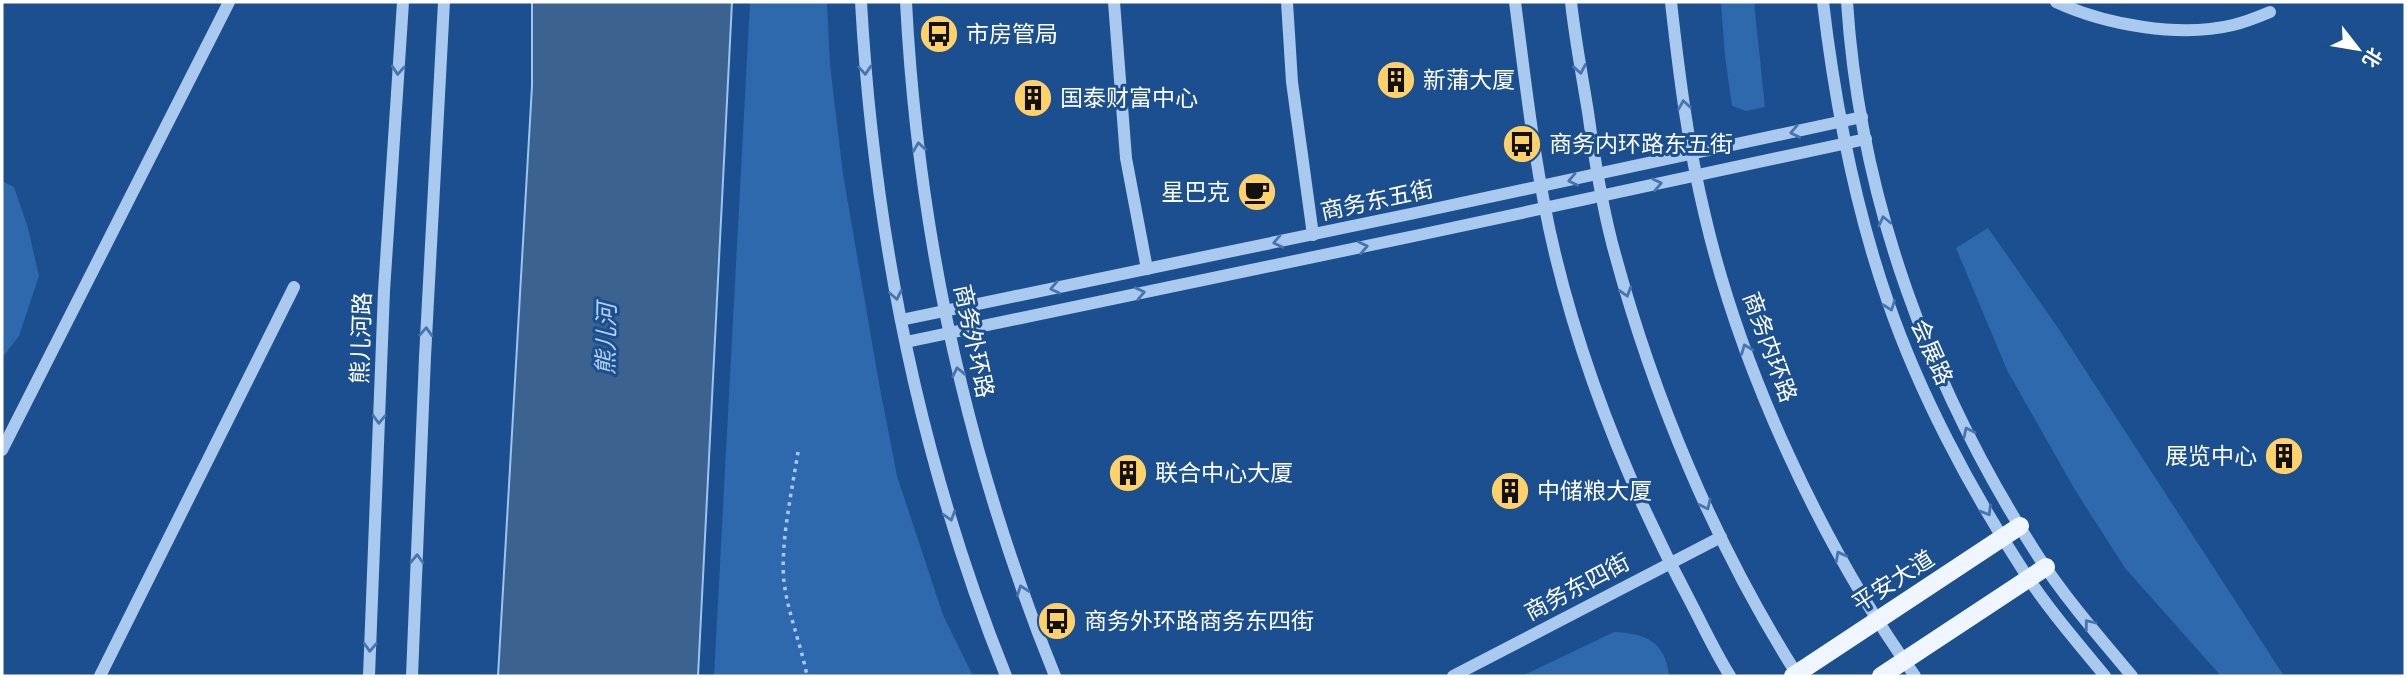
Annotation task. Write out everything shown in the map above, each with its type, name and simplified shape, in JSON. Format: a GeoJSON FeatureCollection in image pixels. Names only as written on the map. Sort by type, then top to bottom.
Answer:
{"type":"FeatureCollection","features":[{"type":"Feature","properties":{"kind":"main road","name":"平安大道"},"geometry":{"type":"LineString","coordinates":[[1796,675],[2020,526]]}},
{"type":"Feature","properties":{"kind":"main road"},"geometry":{"type":"LineString","coordinates":[[1881,676],[2046,567]]}},
{"type":"Feature","properties":{"kind":"street"},"geometry":{"type":"LineString","coordinates":[[2,450],[229,2]]}},
{"type":"Feature","properties":{"kind":"street","name":"熊儿河路"},"geometry":{"type":"LineString","coordinates":[[369,676],[384,291],[403,2]]}},
{"type":"Feature","properties":{"kind":"street"},"geometry":{"type":"LineString","coordinates":[[412,676],[444,2]]}},
{"type":"Feature","properties":{"kind":"street"},"geometry":{"type":"LineString","coordinates":[[861,2],[866,97],[886,240],[905,342],[948,512],[1006,676]]}},
{"type":"Feature","properties":{"kind":"street","name":"商务外环路"},"geometry":{"type":"LineString","coordinates":[[906,2],[911,92],[930,233],[959,381],[991,499],[1055,676]]}},
{"type":"Feature","properties":{"kind":"street"},"geometry":{"type":"LineString","coordinates":[[1114,2],[1126,158],[1147,269]]}},
{"type":"Feature","properties":{"kind":"street"},"geometry":{"type":"LineString","coordinates":[[1287,2],[1292,82],[1313,234]]}},
{"type":"Feature","properties":{"kind":"street"},"geometry":{"type":"LineString","coordinates":[[1515,2],[1528,106],[1555,254],[1595,385],[1637,491],[1669,562],[1730,676]]}},
{"type":"Feature","properties":{"kind":"street"},"geometry":{"type":"LineString","coordinates":[[1571,2],[1611,241],[1649,365],[1721,537],[1774,639],[1796,675]]}},
{"type":"Feature","properties":{"kind":"street","name":"商务内环路"},"geometry":{"type":"LineString","coordinates":[[1671,2],[1692,154],[1705,217],[1740,333],[1808,494],[1858,590],[1915,676]]}},
{"type":"Feature","properties":{"kind":"street","name":"会展路"},"geometry":{"type":"LineString","coordinates":[[1823,2],[1832,80],[1844,143],[1868,239],[1888,304],[1955,453],[2003,537],[2029,578],[2105,676]]}},
{"type":"Feature","properties":{"kind":"street","name":"会展路"},"geometry":{"type":"LineString","coordinates":[[1847,2],[1862,117],[1887,233],[1907,297],[1942,380],[1973,444],[2046,567],[2132,676]]}},
{"type":"Feature","properties":{"kind":"street"},"geometry":{"type":"LineString","coordinates":[[2056,2],[2122,23],[2171,31],[2232,25],[2270,12]]}},
{"type":"Feature","properties":{"kind":"street","name":"商务东五街"},"geometry":{"type":"LineString","coordinates":[[901,320],[1862,117]]}},
{"type":"Feature","properties":{"kind":"street","name":"商务东五街"},"geometry":{"type":"LineString","coordinates":[[905,342],[1866,139]]}},
{"type":"Feature","properties":{"kind":"street"},"geometry":{"type":"LineString","coordinates":[[100,676],[294,287]]}},
{"type":"Feature","properties":{"kind":"street","name":"商务东四街"},"geometry":{"type":"LineString","coordinates":[[1453,676],[1721,537]]}},
{"type":"Feature","properties":{"kind":"path"},"geometry":{"type":"LineString","coordinates":[[798,452],[783,578],[807,676]]}},
{"type":"Feature","properties":{"kind":"shaded area"},"geometry":{"type":"Polygon","coordinates":[[[750,2],[827,2],[830,65],[843,174],[897,476],[943,615],[973,676],[714,676],[750,2]]]}},
{"type":"Feature","properties":{"kind":"shaded area"},"geometry":{"type":"Polygon","coordinates":[[[1721,2],[1754,2],[1765,107],[1746,111],[1732,106],[1721,2]]]}},
{"type":"Feature","properties":{"kind":"shaded area"},"geometry":{"type":"Polygon","coordinates":[[[2,181],[14,187],[28,228],[39,276],[19,336],[2,358],[2,181]]]}},
{"type":"Feature","properties":{"kind":"shaded area"},"geometry":{"type":"Polygon","coordinates":[[[1988,228],[2058,328],[2284,676],[2221,676],[2125,568],[2075,490],[2007,370],[1956,248],[1988,228]]]}},
{"type":"Feature","properties":{"kind":"shaded area"},"geometry":{"type":"Polygon","coordinates":[[[1614,632],[1644,637],[1652,642],[1663,655],[1669,676],[1522,676],[1614,632]]]}},
{"type":"Feature","properties":{"kind":"water","name":"熊儿河"},"geometry":{"type":"Polygon","coordinates":[[[532,2],[732,2],[698,676],[498,676],[532,86],[532,2]]]}},
{"type":"Feature","properties":{"kind":"place","name":"市房管局"},"geometry":{"type":"Point","coordinates":[939,34]}},
{"type":"Feature","properties":{"kind":"place","name":"新蒲大厦"},"geometry":{"type":"Point","coordinates":[1396,80]}},
{"type":"Feature","properties":{"kind":"place","name":"国泰财富中心"},"geometry":{"type":"Point","coordinates":[1033,98]}},
{"type":"Feature","properties":{"kind":"place","name":"商务内环路东五街"},"geometry":{"type":"Point","coordinates":[1522,144]}},
{"type":"Feature","properties":{"kind":"place","name":"星巴克"},"geometry":{"type":"Point","coordinates":[1257,192]}},
{"type":"Feature","properties":{"kind":"place","name":"展览中心"},"geometry":{"type":"Point","coordinates":[2284,456]}},
{"type":"Feature","properties":{"kind":"place","name":"联合中心大厦"},"geometry":{"type":"Point","coordinates":[1128,473]}},
{"type":"Feature","properties":{"kind":"place","name":"中储粮大厦"},"geometry":{"type":"Point","coordinates":[1510,491]}},
{"type":"Feature","properties":{"kind":"place","name":"商务外环路商务东四街"},"geometry":{"type":"Point","coordinates":[1057,621]}}]}
